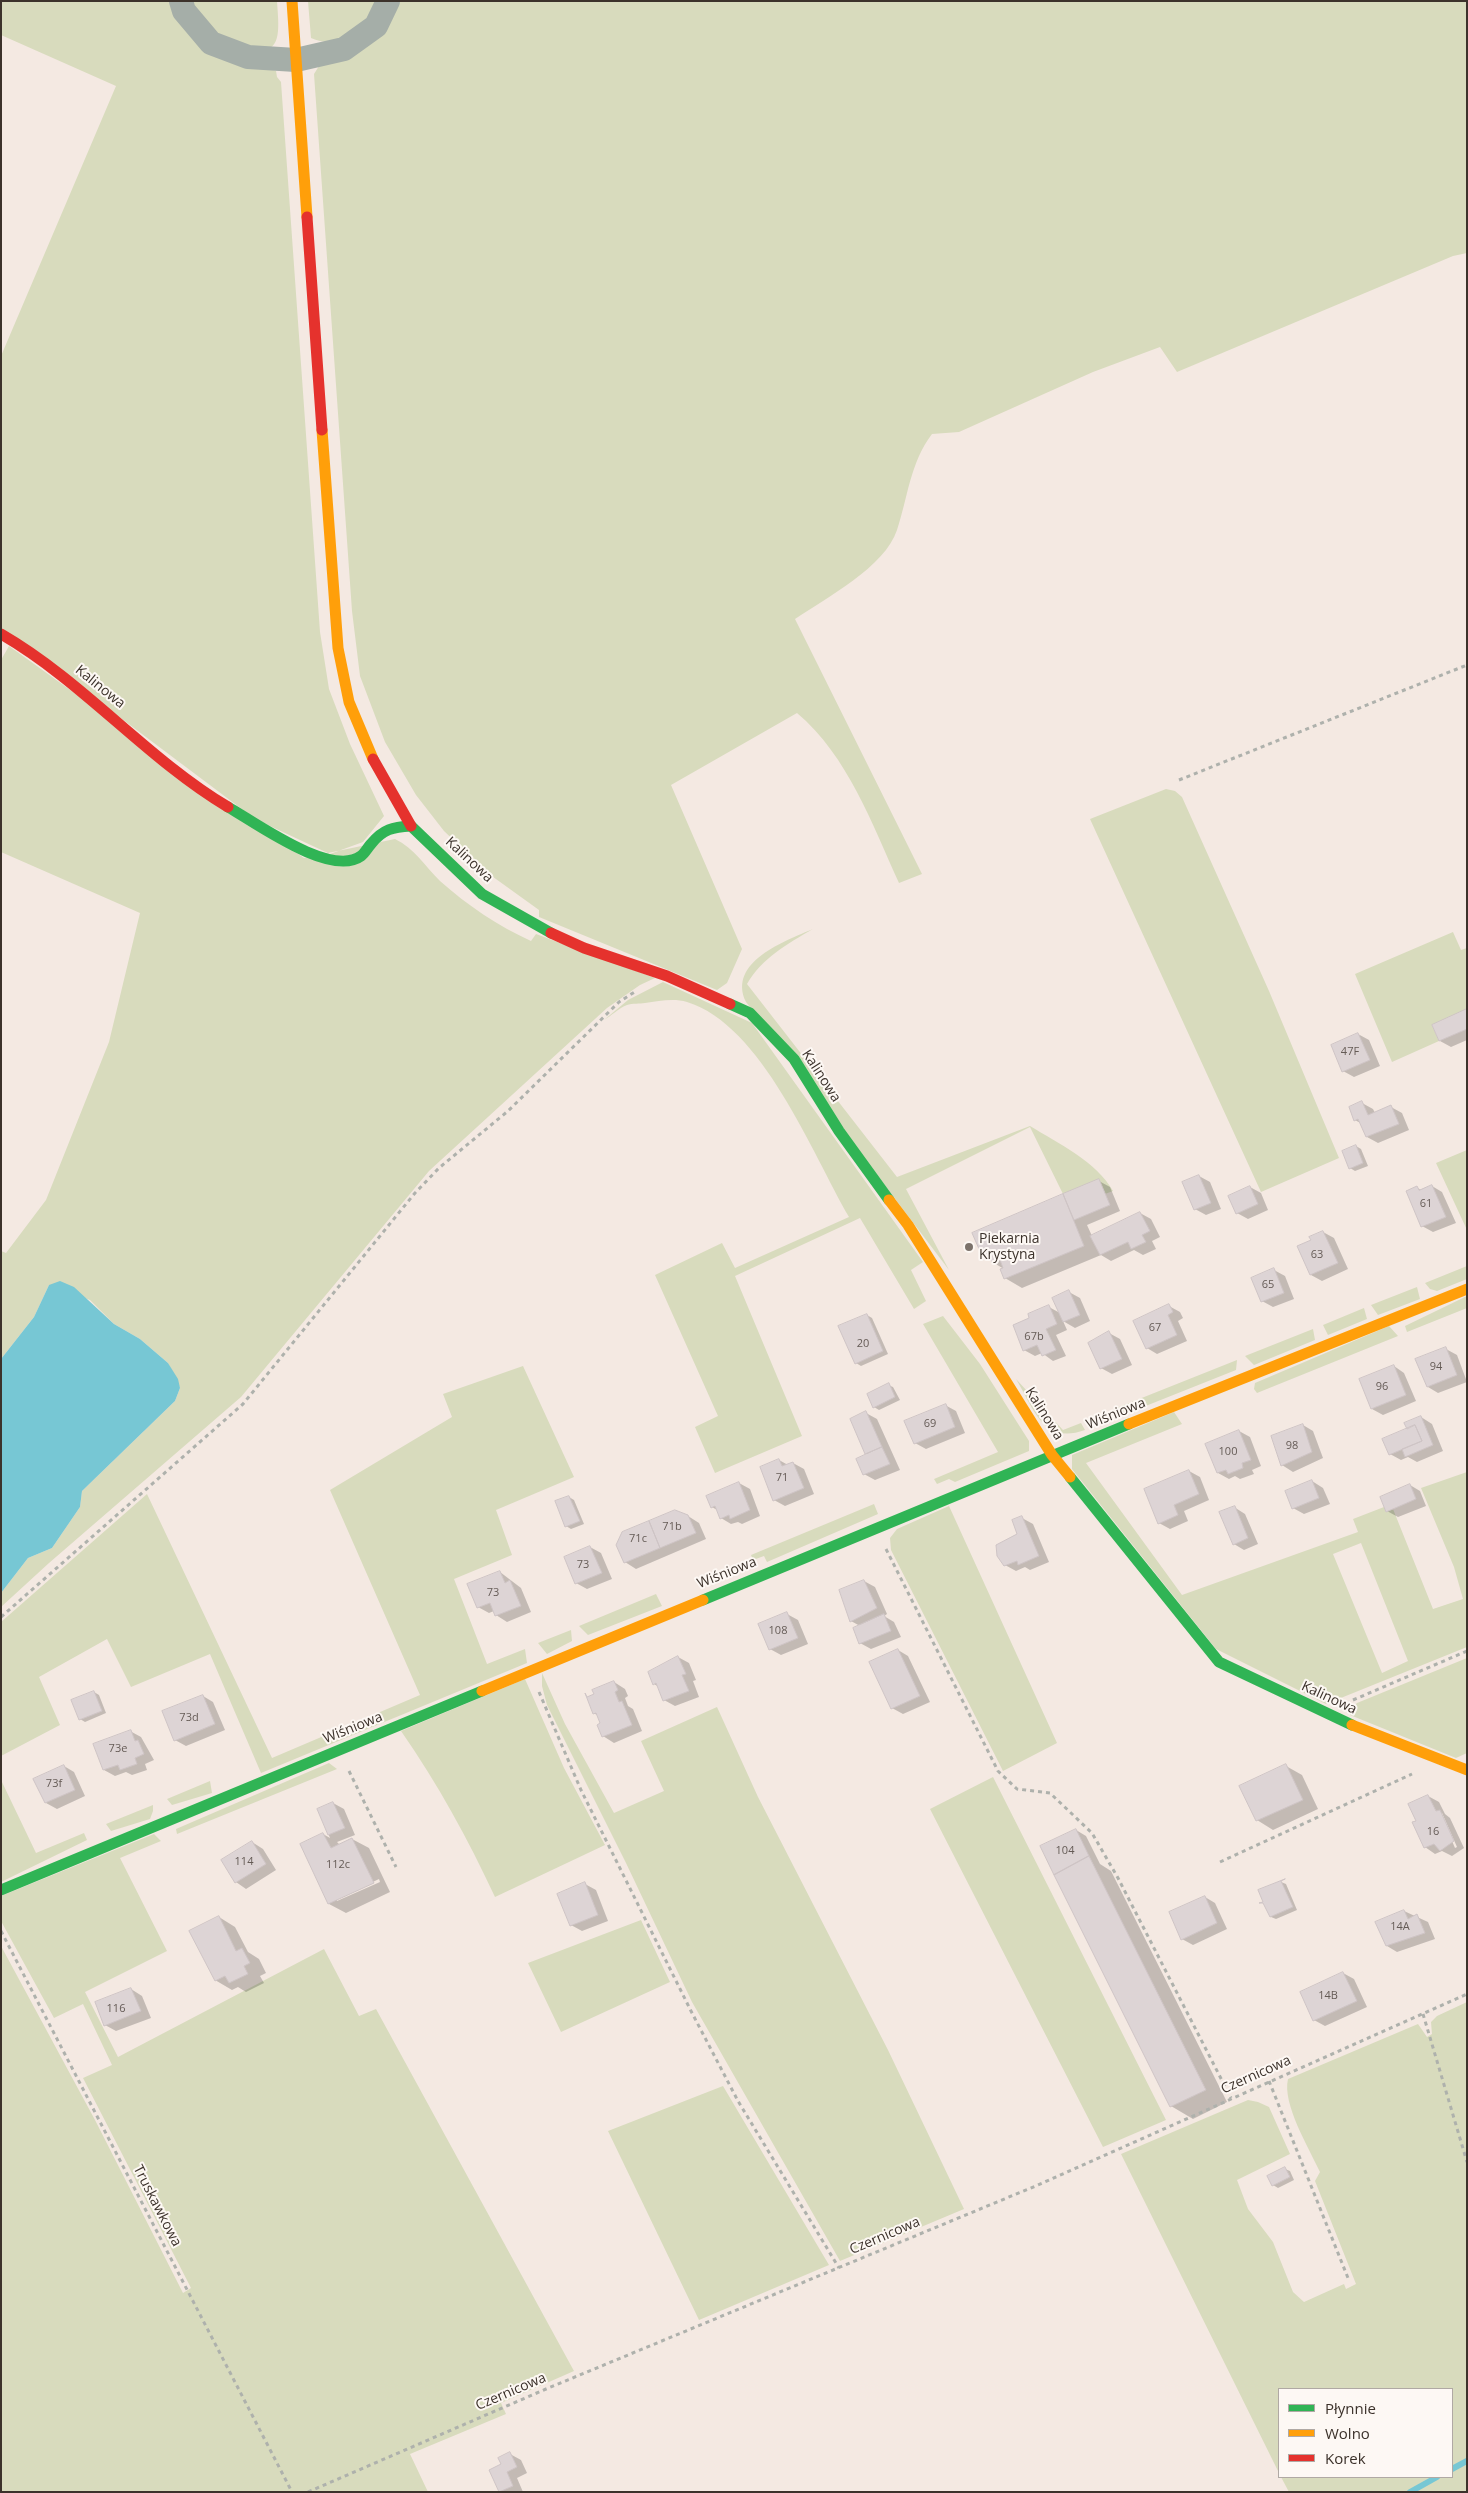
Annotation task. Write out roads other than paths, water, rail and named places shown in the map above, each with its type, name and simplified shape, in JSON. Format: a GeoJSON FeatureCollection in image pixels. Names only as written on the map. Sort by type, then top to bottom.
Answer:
{"type":"FeatureCollection","features":[{"type":"Feature","properties":{"kind":"street"},"geometry":{"type":"LineString","coordinates":[[181,1],[184,10],[211,42],[248,57],[296,60],[344,49],[376,26],[388,1]]}},
{"type":"Feature","properties":{"kind":"street"},"geometry":{"type":"LineString","coordinates":[[292,1],[309,214],[338,648],[349,702],[378,770],[411,826]]}},
{"type":"Feature","properties":{"kind":"street","name":"Kalinowa"},"geometry":{"type":"LineString","coordinates":[[1,634],[34,653],[173,767],[222,803],[307,853],[345,862],[360,856],[373,841],[391,828],[411,826],[482,894],[535,926],[584,948],[667,976],[750,1013],[794,1059],[839,1131],[908,1225],[1052,1455],[1219,1662],[1334,1717],[1467,1770]]}},
{"type":"Feature","properties":{"kind":"street","name":"Wiśniowa"},"geometry":{"type":"LineString","coordinates":[[1,1890],[1052,1455],[1467,1290]]}},
{"type":"Feature","properties":{"kind":"water"},"geometry":{"type":"Polygon","coordinates":[[[60,1281],[74,1287],[114,1324],[140,1339],[168,1363],[178,1379],[180,1388],[175,1401],[82,1491],[80,1507],[52,1548],[28,1558],[1,1593],[1,1359],[34,1317],[49,1285],[60,1281]]]}},
{"type":"Feature","properties":{"kind":"waterway"},"geometry":{"type":"LineString","coordinates":[[1453,2468],[1467,2461]]}},
{"type":"Feature","properties":{"kind":"waterway"},"geometry":{"type":"LineString","coordinates":[[1410,2492],[1435,2478]]}},
{"type":"Feature","properties":{"kind":"place","name":"Piekarnia Krystyna"},"geometry":{"type":"Point","coordinates":[969,1247]}}]}
